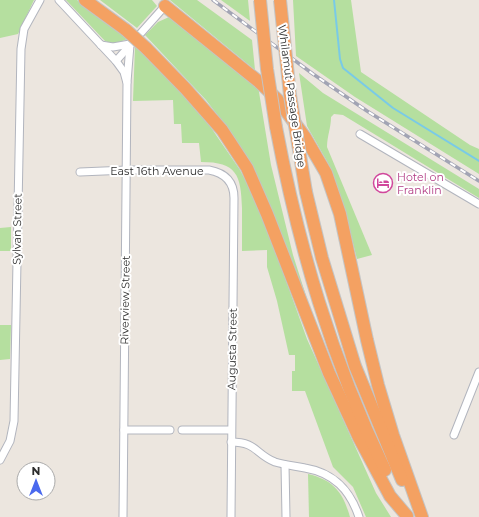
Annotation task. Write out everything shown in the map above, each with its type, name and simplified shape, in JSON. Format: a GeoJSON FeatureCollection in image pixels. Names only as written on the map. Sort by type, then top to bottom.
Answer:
{"type":"FeatureCollection","features":[{"type":"Feature","properties":{"kind":"highway"},"geometry":{"type":"LineString","coordinates":[[85,0],[126,30],[185,88],[222,130],[247,168],[267,214],[330,373],[353,424],[390,496],[407,517]]}},
{"type":"Feature","properties":{"kind":"highway","name":"Whilamut Passage Bridge"},"geometry":{"type":"LineString","coordinates":[[260,0],[266,62],[276,127],[290,198],[319,307],[342,371],[368,435],[407,517]]}},
{"type":"Feature","properties":{"kind":"highway","name":"Whilamut Passage Bridge"},"geometry":{"type":"LineString","coordinates":[[280,0],[290,95],[306,192],[322,258],[355,366],[397,471],[422,517]]}},
{"type":"Feature","properties":{"kind":"highway"},"geometry":{"type":"LineString","coordinates":[[165,6],[258,81],[277,99],[306,137],[326,172],[340,214],[367,340],[384,405],[422,517]]}},
{"type":"Feature","properties":{"kind":"street","name":"Sylvan Street"},"geometry":{"type":"LineString","coordinates":[[0,460],[10,441],[14,421],[21,49],[24,29],[40,0]]}},
{"type":"Feature","properties":{"kind":"street","name":"Riverview Street"},"geometry":{"type":"LineString","coordinates":[[59,0],[116,61],[124,72],[127,82]]}},
{"type":"Feature","properties":{"kind":"street"},"geometry":{"type":"LineString","coordinates":[[116,61],[165,6]]}},
{"type":"Feature","properties":{"kind":"street","name":"Riverview Street"},"geometry":{"type":"LineString","coordinates":[[123,517],[127,82],[130,44]]}},
{"type":"Feature","properties":{"kind":"street"},"geometry":{"type":"LineString","coordinates":[[101,45],[113,47],[130,44]]}},
{"type":"Feature","properties":{"kind":"street"},"geometry":{"type":"LineString","coordinates":[[360,134],[479,204]]}},
{"type":"Feature","properties":{"kind":"street","name":"East 16th Avenue"},"geometry":{"type":"LineString","coordinates":[[80,172],[126,170],[209,170],[221,173],[230,181]]}},
{"type":"Feature","properties":{"kind":"street","name":"Augusta Street"},"geometry":{"type":"LineString","coordinates":[[230,181],[233,188],[234,198],[231,517]]}},
{"type":"Feature","properties":{"kind":"street"},"geometry":{"type":"LineString","coordinates":[[454,435],[479,372]]}},
{"type":"Feature","properties":{"kind":"street"},"geometry":{"type":"LineString","coordinates":[[124,430],[170,430]]}},
{"type":"Feature","properties":{"kind":"street"},"geometry":{"type":"LineString","coordinates":[[182,430],[231,430]]}},
{"type":"Feature","properties":{"kind":"street"},"geometry":{"type":"LineString","coordinates":[[231,442],[246,443],[265,457],[285,465],[321,471],[334,478],[344,487],[359,517]]}},
{"type":"Feature","properties":{"kind":"street"},"geometry":{"type":"LineString","coordinates":[[285,465],[286,517]]}},
{"type":"Feature","properties":{"kind":"green space"},"geometry":{"type":"Polygon","coordinates":[[[0,0],[34,0],[18,34],[0,38],[0,0]]]}},
{"type":"Feature","properties":{"kind":"green space"},"geometry":{"type":"Polygon","coordinates":[[[66,0],[77,0],[114,26],[128,39],[113,44],[105,41],[66,0]]]}},
{"type":"Feature","properties":{"kind":"green space"},"geometry":{"type":"Polygon","coordinates":[[[100,0],[152,0],[157,6],[137,28],[100,0]]]}},
{"type":"Feature","properties":{"kind":"green space"},"geometry":{"type":"Polygon","coordinates":[[[170,0],[197,0],[252,40],[255,70],[170,0]]]}},
{"type":"Feature","properties":{"kind":"green space"},"geometry":{"type":"Polygon","coordinates":[[[221,0],[248,0],[250,21],[221,0]]]}},
{"type":"Feature","properties":{"kind":"green space"},"geometry":{"type":"Polygon","coordinates":[[[293,0],[351,0],[361,72],[470,145],[479,149],[479,174],[355,97],[296,56],[293,0]]]}},
{"type":"Feature","properties":{"kind":"green space"},"geometry":{"type":"Polygon","coordinates":[[[169,17],[258,86],[271,165],[293,255],[315,324],[248,161],[229,130],[206,100],[145,35],[158,22],[169,17]]]}},
{"type":"Feature","properties":{"kind":"green space"},"geometry":{"type":"Polygon","coordinates":[[[135,46],[201,113],[240,170],[252,193],[274,247],[307,339],[376,493],[391,517],[366,517],[353,487],[333,467],[305,391],[292,391],[292,371],[295,371],[295,355],[289,355],[277,301],[267,267],[267,250],[242,251],[242,208],[240,187],[235,173],[230,168],[222,165],[201,162],[199,143],[182,143],[181,124],[174,124],[173,100],[133,101],[135,46]]]}},
{"type":"Feature","properties":{"kind":"green space"},"geometry":{"type":"Polygon","coordinates":[[[299,73],[323,93],[479,189],[479,198],[343,115],[334,114],[331,117],[327,147],[372,255],[357,259],[342,200],[329,165],[307,126],[299,73]]]}},
{"type":"Feature","properties":{"kind":"green space"},"geometry":{"type":"Polygon","coordinates":[[[11,227],[11,251],[0,251],[0,228],[11,227]]]}},
{"type":"Feature","properties":{"kind":"green space"},"geometry":{"type":"Polygon","coordinates":[[[0,325],[11,325],[10,359],[0,360],[0,325]]]}},
{"type":"Feature","properties":{"kind":"green space"},"geometry":{"type":"Polygon","coordinates":[[[308,474],[325,480],[336,489],[344,501],[350,517],[309,517],[308,474]]]}},
{"type":"Feature","properties":{"kind":"waterway"},"geometry":{"type":"LineString","coordinates":[[334,0],[340,59],[343,68],[393,108],[479,161]]}},
{"type":"Feature","properties":{"kind":"railway"},"geometry":{"type":"LineString","coordinates":[[213,0],[313,74],[367,111],[479,181]]}},
{"type":"Feature","properties":{"kind":"place","name":"Hotel on Franklin"},"geometry":{"type":"Point","coordinates":[383,183]}}]}
